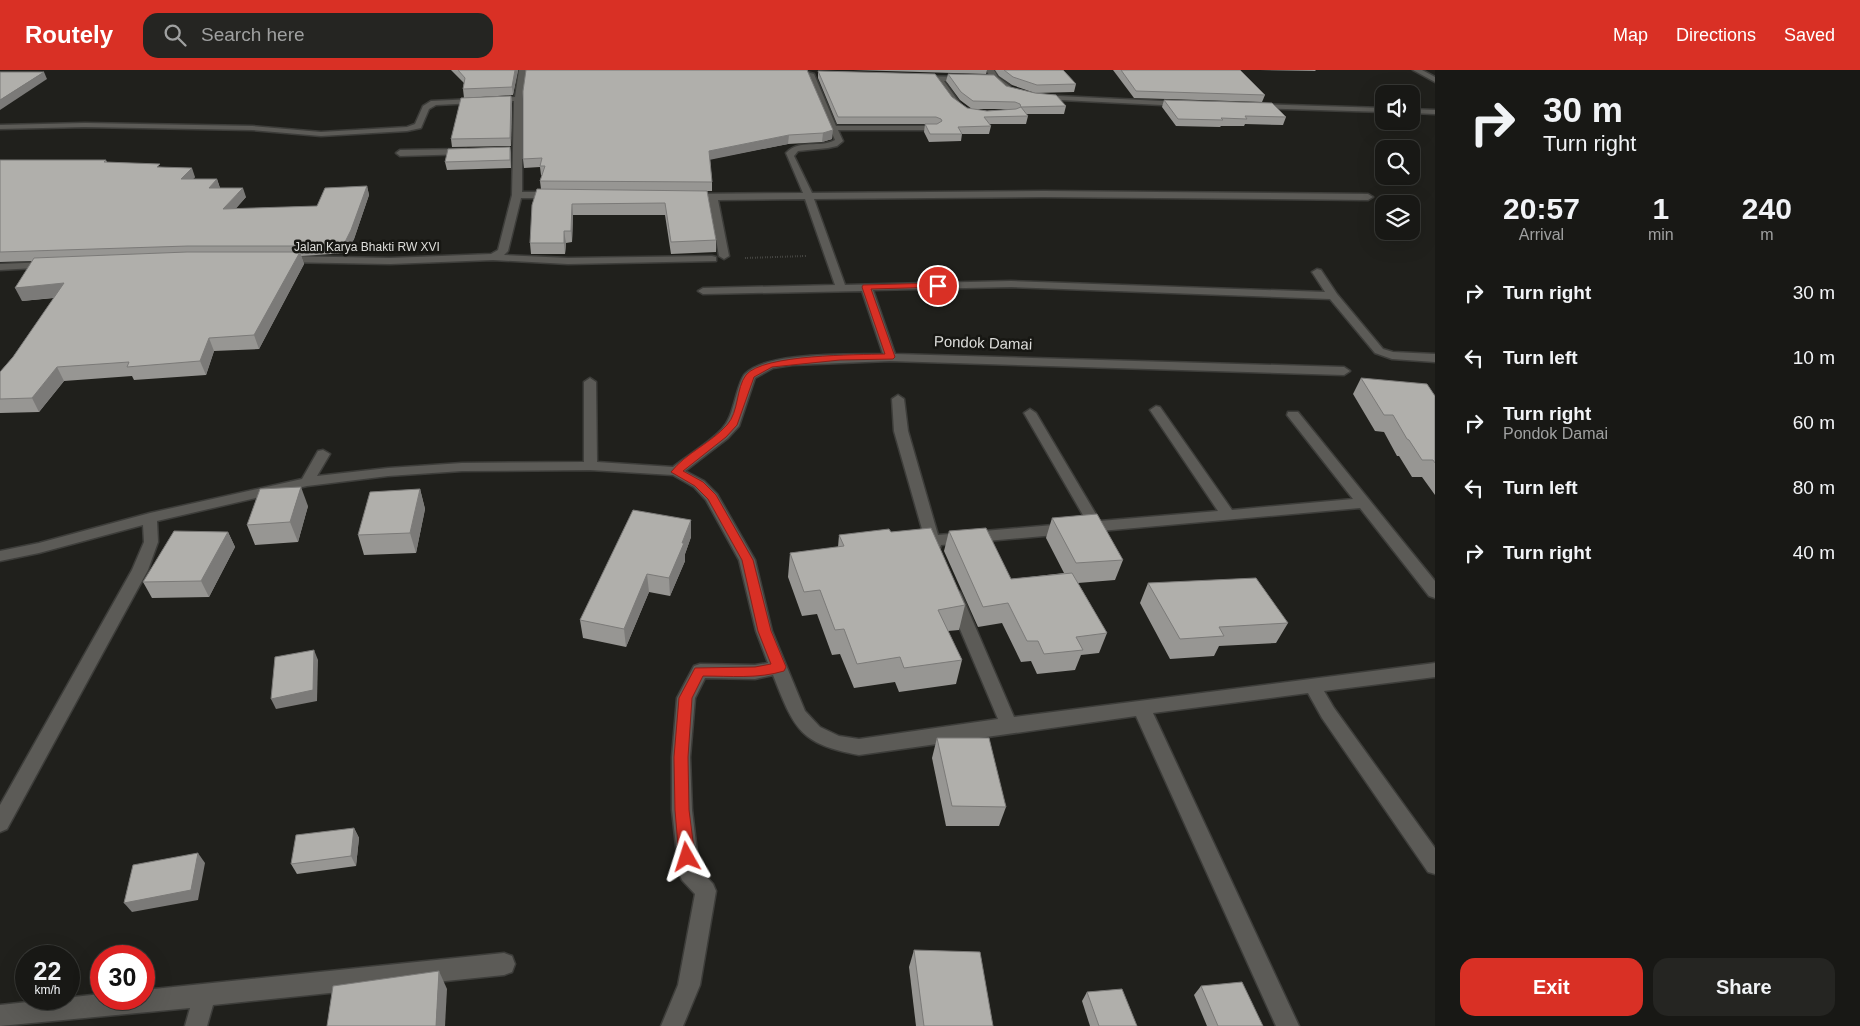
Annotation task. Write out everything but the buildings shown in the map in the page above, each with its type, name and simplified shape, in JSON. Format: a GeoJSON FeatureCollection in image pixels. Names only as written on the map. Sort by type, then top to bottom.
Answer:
{"type":"FeatureCollection","features":[{"type":"Feature","properties":{"kind":"street"},"geometry":{"type":"LineString","coordinates":[[493,258],[503,251],[517,195],[518,99],[523,70]]}},
{"type":"Feature","properties":{"kind":"street"},"geometry":{"type":"LineString","coordinates":[[990,70],[994,78],[1013,91]]}},
{"type":"Feature","properties":{"kind":"street"},"geometry":{"type":"LineString","coordinates":[[1417,70],[1435,80]]}},
{"type":"Feature","properties":{"kind":"street"},"geometry":{"type":"LineString","coordinates":[[801,72],[820,74]]}},
{"type":"Feature","properties":{"kind":"street"},"geometry":{"type":"LineString","coordinates":[[810,74],[839,141],[838,143],[801,147],[792,150],[790,153],[809,197],[841,287]]}},
{"type":"Feature","properties":{"kind":"street"},"geometry":{"type":"LineString","coordinates":[[910,78],[976,78]]}},
{"type":"Feature","properties":{"kind":"street"},"geometry":{"type":"LineString","coordinates":[[939,78],[958,107],[972,113]]}},
{"type":"Feature","properties":{"kind":"street"},"geometry":{"type":"LineString","coordinates":[[985,78],[994,78]]}},
{"type":"Feature","properties":{"kind":"street"},"geometry":{"type":"LineString","coordinates":[[1034,97],[1189,104]]}},
{"type":"Feature","properties":{"kind":"street"},"geometry":{"type":"LineString","coordinates":[[0,127],[84,125],[243,128],[321,134],[382,131],[418,126],[426,108],[434,103],[518,99]]}},
{"type":"Feature","properties":{"kind":"street"},"geometry":{"type":"LineString","coordinates":[[1248,106],[1375,110]]}},
{"type":"Feature","properties":{"kind":"street"},"geometry":{"type":"LineString","coordinates":[[1420,111],[1435,112]]}},
{"type":"Feature","properties":{"kind":"street"},"geometry":{"type":"LineString","coordinates":[[833,128],[935,128]]}},
{"type":"Feature","properties":{"kind":"street"},"geometry":{"type":"LineString","coordinates":[[508,150],[518,150]]}},
{"type":"Feature","properties":{"kind":"street"},"geometry":{"type":"LineString","coordinates":[[400,153],[480,152]]}},
{"type":"Feature","properties":{"kind":"street"},"geometry":{"type":"LineString","coordinates":[[674,197],[1044,194],[1368,197]]}},
{"type":"Feature","properties":{"kind":"street"},"geometry":{"type":"LineString","coordinates":[[517,195],[568,196]]}},
{"type":"Feature","properties":{"kind":"street"},"geometry":{"type":"LineString","coordinates":[[713,197],[724,256]]}},
{"type":"Feature","properties":{"kind":"street","name":"Jalan Karya Bhakti RW XVI"},"geometry":{"type":"LineString","coordinates":[[272,259],[390,261],[493,258],[568,261],[712,259]]}},
{"type":"Feature","properties":{"kind":"street"},"geometry":{"type":"LineString","coordinates":[[0,267],[58,265]]}},
{"type":"Feature","properties":{"kind":"street"},"geometry":{"type":"LineString","coordinates":[[1317,272],[1333,296],[1379,351],[1392,355],[1435,358]]}},
{"type":"Feature","properties":{"kind":"street"},"geometry":{"type":"LineString","coordinates":[[704,291],[1010,284],[1333,296]]}},
{"type":"Feature","properties":{"kind":"street"},"geometry":{"type":"LineString","coordinates":[[866,287],[890,357]]}},
{"type":"Feature","properties":{"kind":"street","name":"Pondok Damai"},"geometry":{"type":"LineString","coordinates":[[676,472],[723,435],[734,423],[750,376],[770,364],[840,358],[890,357],[1344,371]]}},
{"type":"Feature","properties":{"kind":"street"},"geometry":{"type":"LineString","coordinates":[[590,382],[592,454],[590,466]]}},
{"type":"Feature","properties":{"kind":"street"},"geometry":{"type":"LineString","coordinates":[[898,399],[901,431],[931,540],[939,559]]}},
{"type":"Feature","properties":{"kind":"street"},"geometry":{"type":"LineString","coordinates":[[1156,410],[1228,514]]}},
{"type":"Feature","properties":{"kind":"street"},"geometry":{"type":"LineString","coordinates":[[1030,413],[1096,526]]}},
{"type":"Feature","properties":{"kind":"street"},"geometry":{"type":"LineString","coordinates":[[1293,415],[1435,592]]}},
{"type":"Feature","properties":{"kind":"street"},"geometry":{"type":"LineString","coordinates":[[307,482],[323,454]]}},
{"type":"Feature","properties":{"kind":"street"},"geometry":{"type":"LineString","coordinates":[[0,556],[39,548],[150,518],[307,482],[388,472],[453,468],[590,466],[676,472],[699,484],[712,497],[747,560],[764,631],[798,715],[814,732],[836,743],[859,747],[1009,725],[1435,670]]}},
{"type":"Feature","properties":{"kind":"street"},"geometry":{"type":"LineString","coordinates":[[902,544],[1362,502]]}},
{"type":"Feature","properties":{"kind":"street"},"geometry":{"type":"LineString","coordinates":[[0,823],[140,570],[151,542],[150,518]]}},
{"type":"Feature","properties":{"kind":"street"},"geometry":{"type":"LineString","coordinates":[[950,586],[1009,725]]}},
{"type":"Feature","properties":{"kind":"street"},"geometry":{"type":"LineString","coordinates":[[672,1026],[689,985],[706,891],[688,873],[682,810],[681,757],[686,698],[700,671],[755,672],[779,667]]}},
{"type":"Feature","properties":{"kind":"street"},"geometry":{"type":"LineString","coordinates":[[1313,687],[1328,713],[1435,865]]}},
{"type":"Feature","properties":{"kind":"street"},"geometry":{"type":"LineString","coordinates":[[1142,709],[1288,1026]]}},
{"type":"Feature","properties":{"kind":"street"},"geometry":{"type":"LineString","coordinates":[[0,1016],[504,964]]}},
{"type":"Feature","properties":{"kind":"street"},"geometry":{"type":"LineString","coordinates":[[196,1026],[205,995]]}},
{"type":"Feature","properties":{"kind":"path"},"geometry":{"type":"LineString","coordinates":[[712,259],[830,255]]}},
{"type":"Feature","properties":{"kind":"route"},"geometry":{"type":"LineString","coordinates":[[687,857],[682,810],[681,757],[686,698],[700,671],[755,672],[779,667],[764,631],[747,560],[712,497],[699,484],[676,472],[723,435],[734,423],[750,376],[770,364],[840,358],[890,357],[866,287],[938,286]]}}]}
